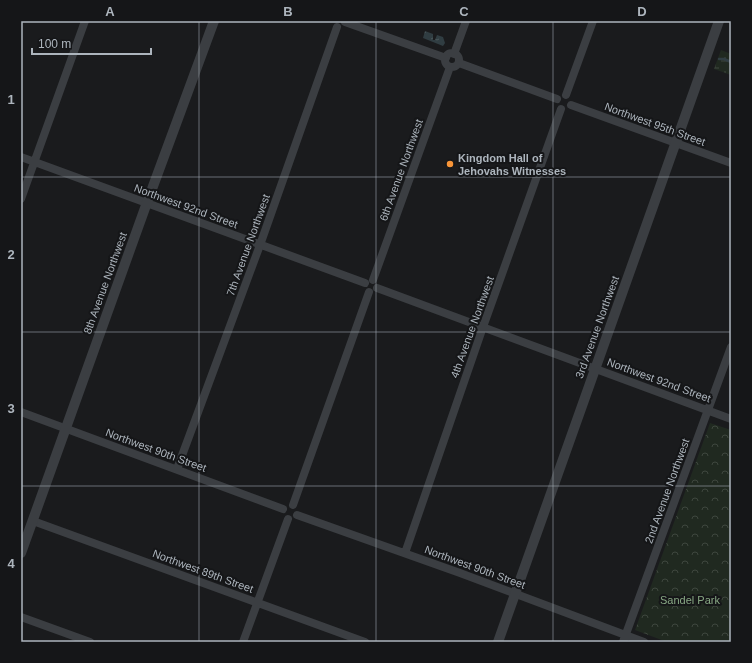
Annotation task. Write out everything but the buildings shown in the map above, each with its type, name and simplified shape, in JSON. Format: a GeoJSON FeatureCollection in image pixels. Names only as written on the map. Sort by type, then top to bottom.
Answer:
{"type":"FeatureCollection","features":[{"type":"Feature","properties":{"kind":"street"},"geometry":{"type":"LineString","coordinates":[[21,199],[85,21]]}},
{"type":"Feature","properties":{"kind":"street","name":"8th Avenue Northwest"},"geometry":{"type":"LineString","coordinates":[[21,553],[146,203],[214,21]]}},
{"type":"Feature","properties":{"kind":"street"},"geometry":{"type":"LineString","coordinates":[[454,54],[466,21]]}},
{"type":"Feature","properties":{"kind":"street"},"geometry":{"type":"LineString","coordinates":[[566,95],[593,21]]}},
{"type":"Feature","properties":{"kind":"street","name":"3rd Avenue Northwest"},"geometry":{"type":"LineString","coordinates":[[498,642],[514,593],[719,21]]}},
{"type":"Feature","properties":{"kind":"street"},"geometry":{"type":"LineString","coordinates":[[335,24],[342,26],[345,22],[446,58]]}},
{"type":"Feature","properties":{"kind":"street","name":"7th Avenue Northwest"},"geometry":{"type":"LineString","coordinates":[[177,469],[260,245],[335,24]]}},
{"type":"Feature","properties":{"kind":"street"},"geometry":{"type":"LineString","coordinates":[[446,58],[450,54],[454,54]]}},
{"type":"Feature","properties":{"kind":"street"},"geometry":{"type":"LineString","coordinates":[[454,54],[458,56],[459,63]]}},
{"type":"Feature","properties":{"kind":"street"},"geometry":{"type":"LineString","coordinates":[[446,58],[446,63],[450,67],[455,67],[459,63]]}},
{"type":"Feature","properties":{"kind":"street"},"geometry":{"type":"LineString","coordinates":[[459,63],[557,99]]}},
{"type":"Feature","properties":{"kind":"street","name":"6th Avenue Northwest"},"geometry":{"type":"LineString","coordinates":[[369,282],[450,67]]}},
{"type":"Feature","properties":{"kind":"street"},"geometry":{"type":"LineString","coordinates":[[561,95],[566,95],[570,98],[571,105],[567,109],[561,109],[557,105],[557,99],[561,95]]}},
{"type":"Feature","properties":{"kind":"street","name":"Northwest 95th Street"},"geometry":{"type":"LineString","coordinates":[[571,105],[731,164]]}},
{"type":"Feature","properties":{"kind":"street","name":"4th Avenue Northwest"},"geometry":{"type":"LineString","coordinates":[[405,553],[483,327],[561,109]]}},
{"type":"Feature","properties":{"kind":"street","name":"Northwest 92nd Street"},"geometry":{"type":"LineString","coordinates":[[21,157],[260,245],[369,282]]}},
{"type":"Feature","properties":{"kind":"street"},"geometry":{"type":"LineString","coordinates":[[369,282],[377,283],[377,288],[374,292],[369,292],[365,288],[369,282]]}},
{"type":"Feature","properties":{"kind":"street","name":"Northwest 92nd Street"},"geometry":{"type":"LineString","coordinates":[[377,288],[731,419]]}},
{"type":"Feature","properties":{"kind":"street"},"geometry":{"type":"LineString","coordinates":[[293,505],[369,292]]}},
{"type":"Feature","properties":{"kind":"street","name":"2nd Avenue Northwest"},"geometry":{"type":"LineString","coordinates":[[624,638],[731,347]]}},
{"type":"Feature","properties":{"kind":"street","name":"Northwest 90th Street"},"geometry":{"type":"LineString","coordinates":[[21,412],[283,509]]}},
{"type":"Feature","properties":{"kind":"street"},"geometry":{"type":"LineString","coordinates":[[287,505],[293,505],[297,510],[297,515],[294,518],[288,518],[283,515],[283,509],[287,505]]}},
{"type":"Feature","properties":{"kind":"street","name":"Northwest 90th Street"},"geometry":{"type":"LineString","coordinates":[[297,515],[514,593],[624,638],[644,642]]}},
{"type":"Feature","properties":{"kind":"street"},"geometry":{"type":"LineString","coordinates":[[243,642],[288,518]]}},
{"type":"Feature","properties":{"kind":"street","name":"Northwest 89th Street"},"geometry":{"type":"LineString","coordinates":[[33,521],[366,642]]}},
{"type":"Feature","properties":{"kind":"street"},"geometry":{"type":"LineString","coordinates":[[21,617],[90,642]]}},
{"type":"Feature","properties":{"kind":"green space"},"geometry":{"type":"Polygon","coordinates":[[[721,50],[731,54],[731,75],[714,69],[721,50]]]}},
{"type":"Feature","properties":{"kind":"green space","name":"Sandel Park"},"geometry":{"type":"Polygon","coordinates":[[[710,423],[731,430],[731,642],[667,642],[635,630],[710,423]]]}},
{"type":"Feature","properties":{"kind":"water"},"geometry":{"type":"Polygon","coordinates":[[[425,31],[433,34],[433,40],[435,40],[437,35],[443,37],[445,43],[443,46],[423,38],[425,31]]]}},
{"type":"Feature","properties":{"kind":"waterway"},"geometry":{"type":"LineString","coordinates":[[719,59],[724,59],[731,62]]}},
{"type":"Feature","properties":{"kind":"place","name":"Kingdom Hall of Jehovahs Witnesses"},"geometry":{"type":"Point","coordinates":[450,164]}}]}
